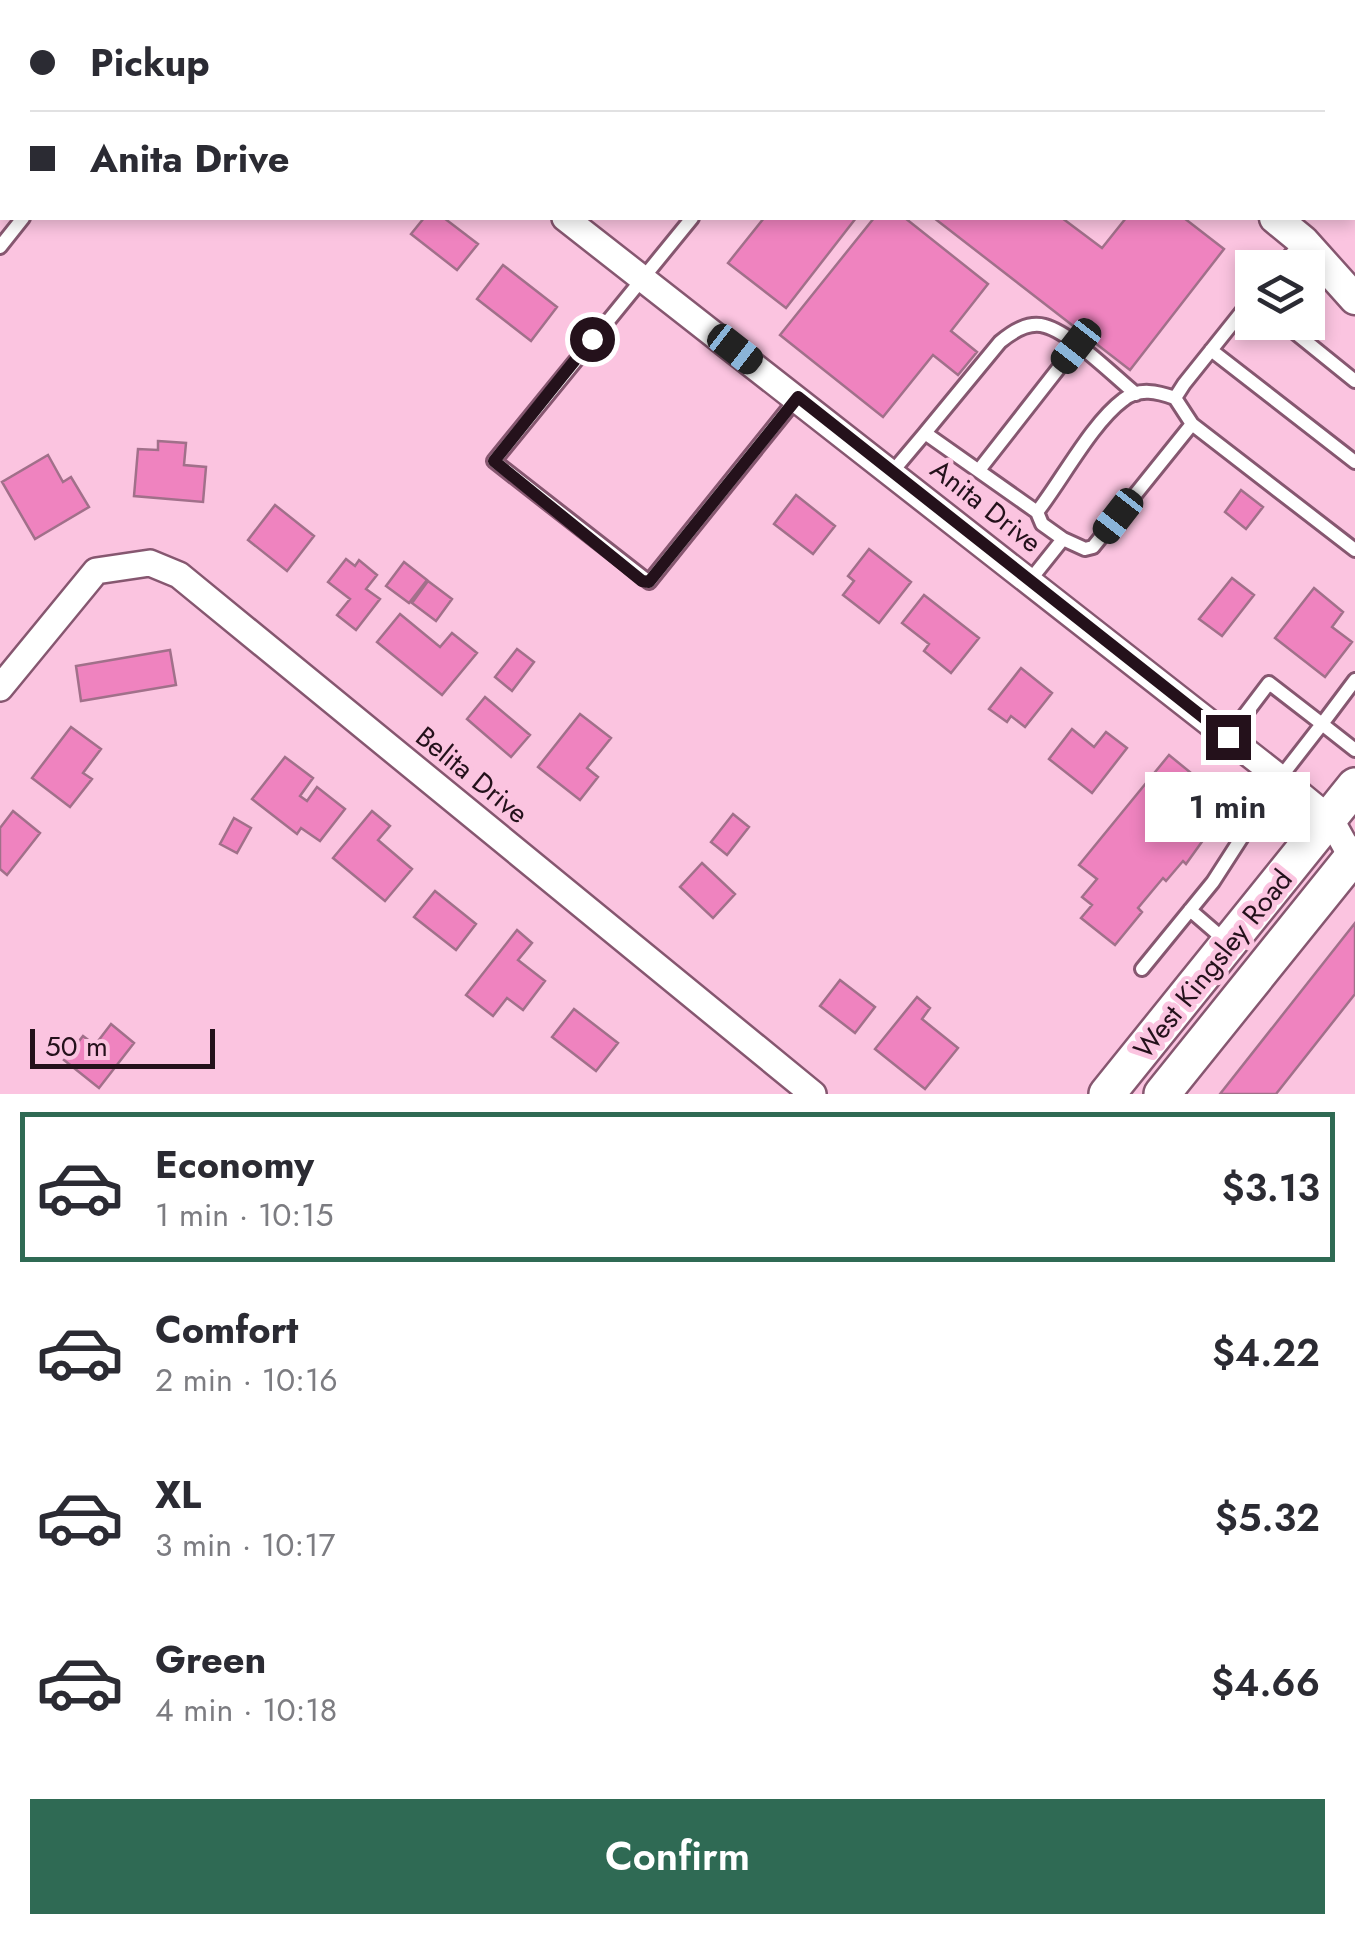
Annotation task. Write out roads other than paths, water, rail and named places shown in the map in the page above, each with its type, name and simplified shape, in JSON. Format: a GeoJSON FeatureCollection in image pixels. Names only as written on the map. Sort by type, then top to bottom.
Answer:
{"type":"FeatureCollection","features":[{"type":"Feature","properties":{"kind":"main road","name":"West Kingsley Road"},"geometry":{"type":"LineString","coordinates":[[1118,1090],[1355,786]]}},
{"type":"Feature","properties":{"kind":"main road","name":"West Kingsley Road"},"geometry":{"type":"LineString","coordinates":[[1162,1094],[1354,858]]}},
{"type":"Feature","properties":{"kind":"street","name":"Anita Drive"},"geometry":{"type":"LineString","coordinates":[[568,220],[1031,579],[1280,778],[1331,820],[1354,858]]}},
{"type":"Feature","properties":{"kind":"street"},"geometry":{"type":"LineString","coordinates":[[1278,220],[1303,240],[1355,299]]}},
{"type":"Feature","properties":{"kind":"street"},"geometry":{"type":"LineString","coordinates":[[1303,240],[1355,266]]}},
{"type":"Feature","properties":{"kind":"street","name":"Belita Drive"},"geometry":{"type":"LineString","coordinates":[[0,688],[76,590],[96,572],[150,563],[179,576],[813,1094]]}},
{"type":"Feature","properties":{"kind":"lane"},"geometry":{"type":"LineString","coordinates":[[0,247],[21,220]]}},
{"type":"Feature","properties":{"kind":"lane"},"geometry":{"type":"LineString","coordinates":[[690,220],[494,461],[642,581],[649,582],[798,397]]}},
{"type":"Feature","properties":{"kind":"lane"},"geometry":{"type":"LineString","coordinates":[[1295,250],[1303,240]]}},
{"type":"Feature","properties":{"kind":"lane"},"geometry":{"type":"LineString","coordinates":[[1175,398],[1235,321]]}},
{"type":"Feature","properties":{"kind":"lane"},"geometry":{"type":"LineString","coordinates":[[892,471],[1014,330],[1046,326],[1136,394]]}},
{"type":"Feature","properties":{"kind":"lane"},"geometry":{"type":"LineString","coordinates":[[1305,340],[1355,380]]}},
{"type":"Feature","properties":{"kind":"lane"},"geometry":{"type":"LineString","coordinates":[[979,470],[1076,346]]}},
{"type":"Feature","properties":{"kind":"lane"},"geometry":{"type":"LineString","coordinates":[[1212,350],[1355,462]]}},
{"type":"Feature","properties":{"kind":"lane"},"geometry":{"type":"LineString","coordinates":[[1037,512],[1124,398],[1153,391],[1175,398],[1192,424],[1355,550]]}},
{"type":"Feature","properties":{"kind":"lane"},"geometry":{"type":"LineString","coordinates":[[925,433],[1037,512],[1042,524],[1063,539],[1094,548],[1192,424]]}},
{"type":"Feature","properties":{"kind":"lane"},"geometry":{"type":"LineString","coordinates":[[1031,579],[1063,539]]}},
{"type":"Feature","properties":{"kind":"lane"},"geometry":{"type":"LineString","coordinates":[[1142,969],[1190,910],[1280,778],[1355,680]]}},
{"type":"Feature","properties":{"kind":"lane"},"geometry":{"type":"LineString","coordinates":[[1228,737],[1270,683],[1355,750]]}},
{"type":"Feature","properties":{"kind":"lane"},"geometry":{"type":"LineString","coordinates":[[1190,910],[1229,944]]}}]}
